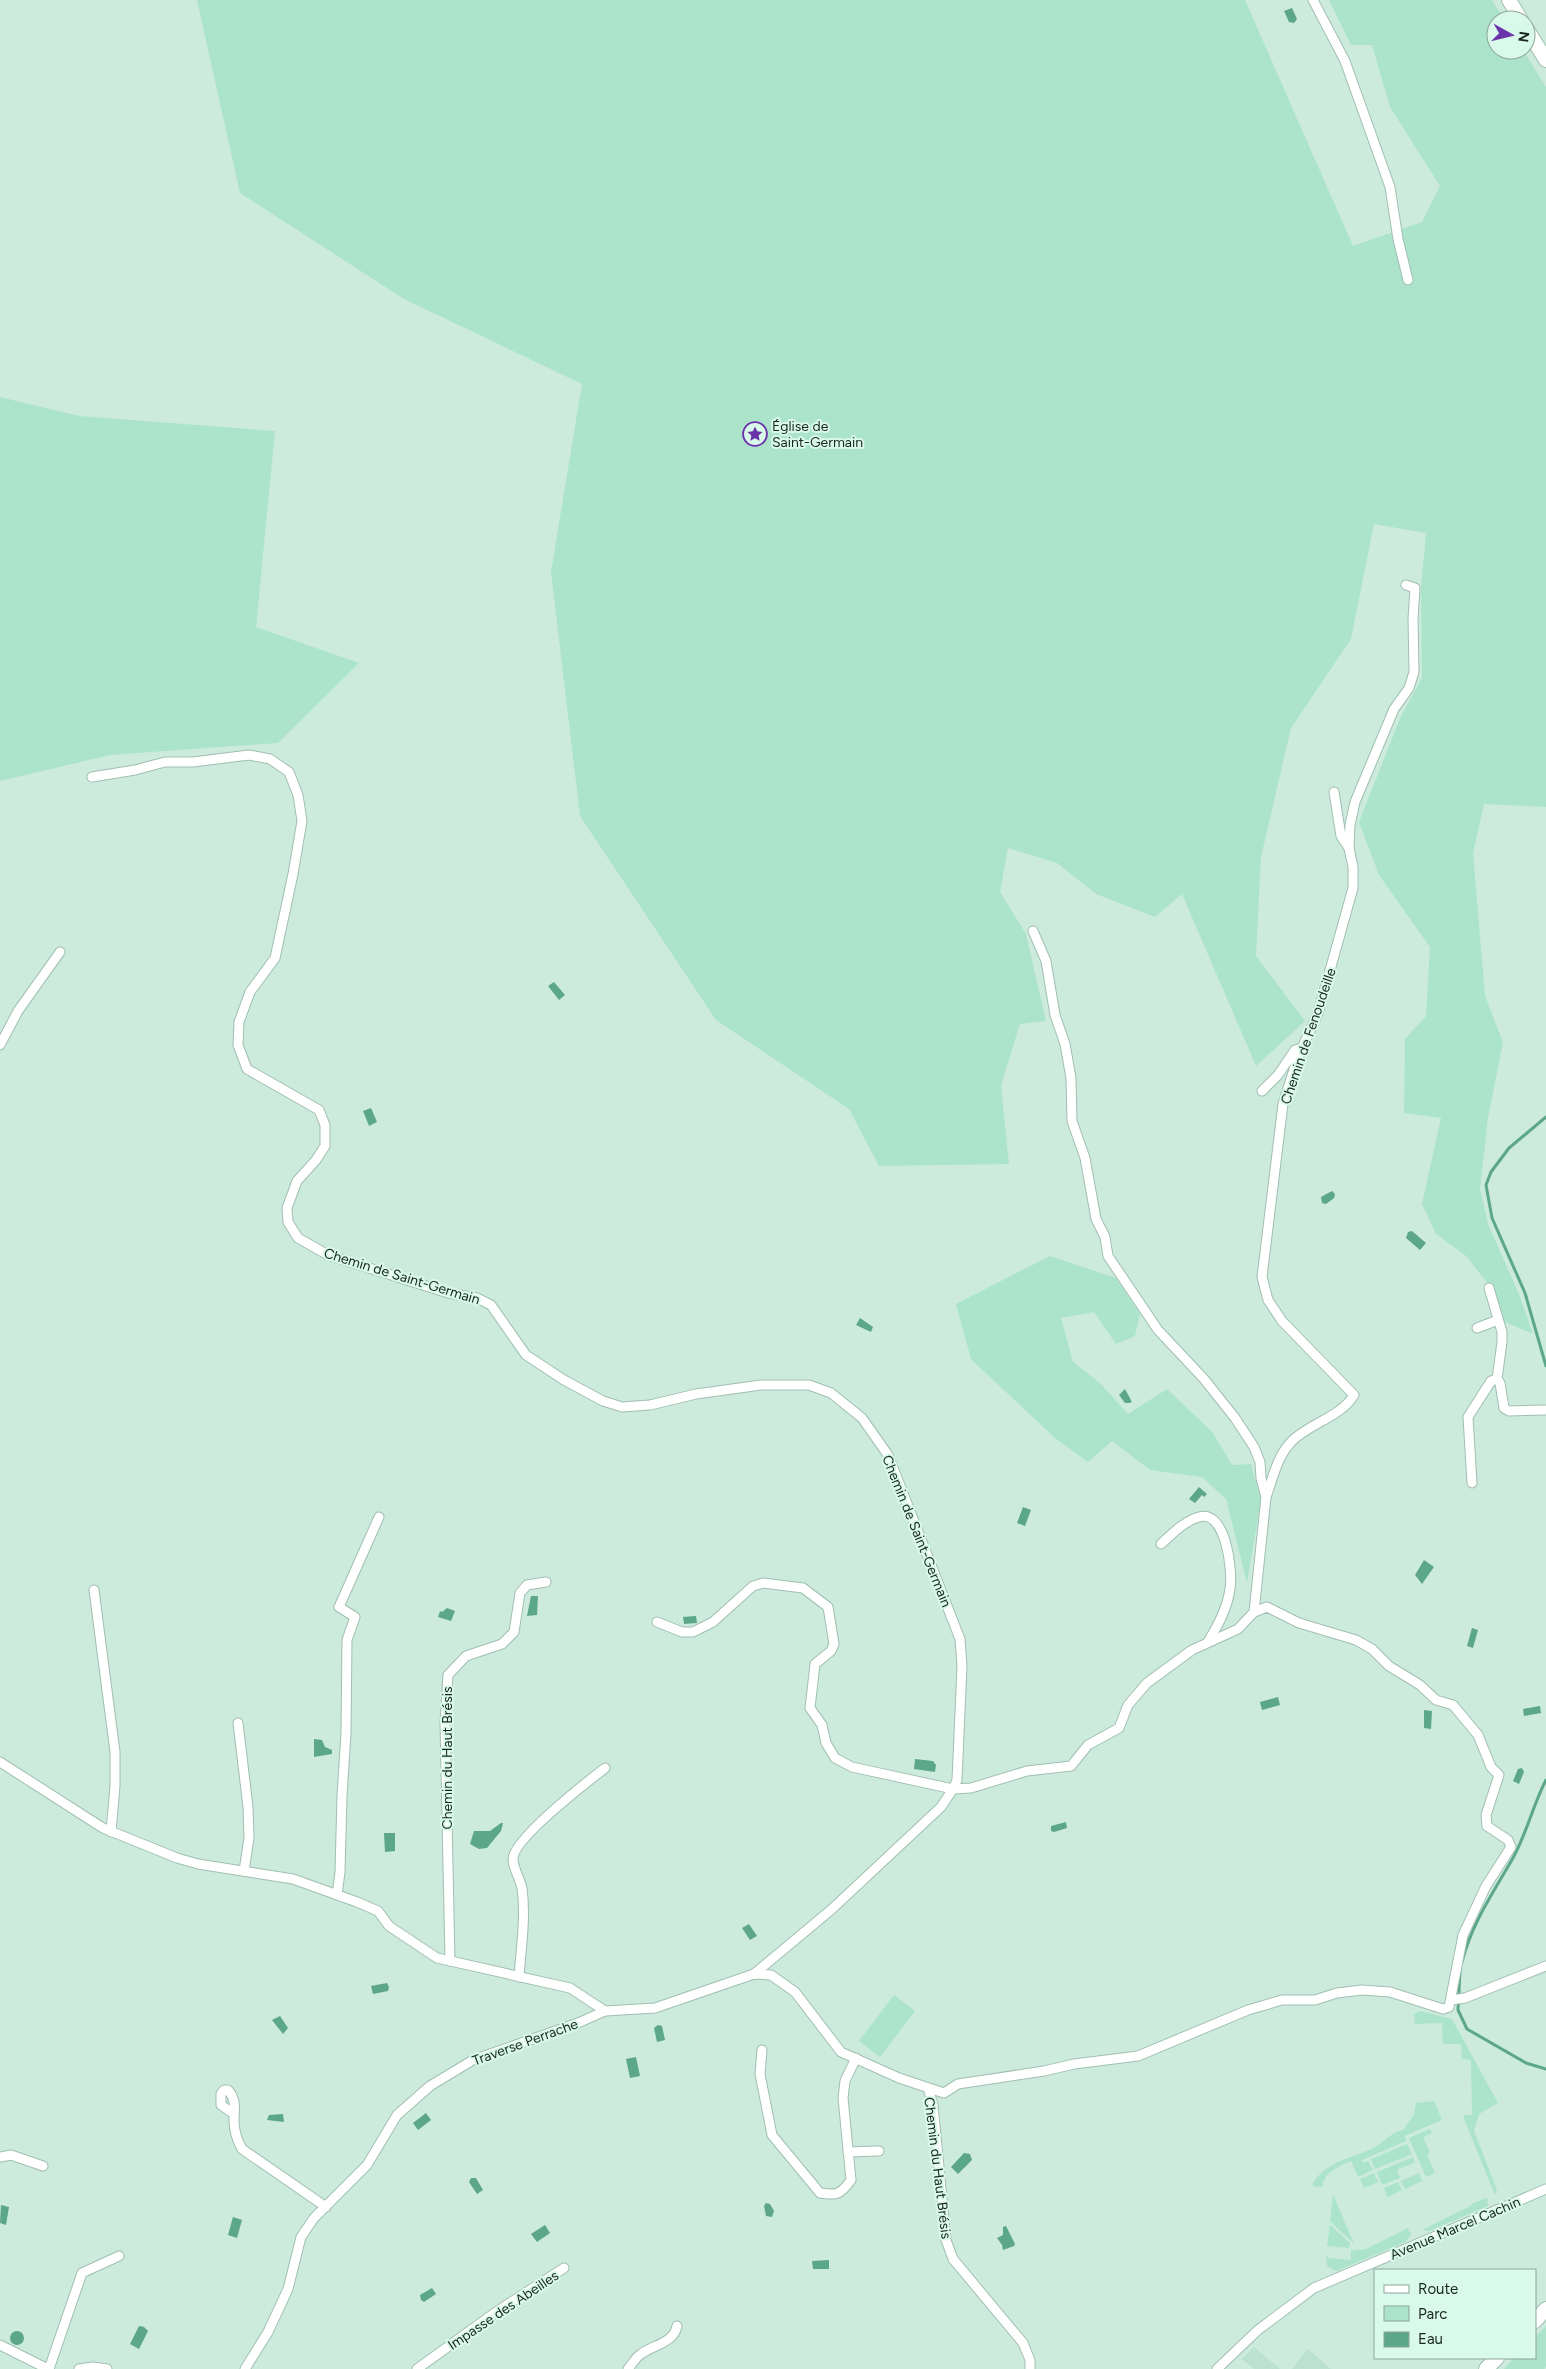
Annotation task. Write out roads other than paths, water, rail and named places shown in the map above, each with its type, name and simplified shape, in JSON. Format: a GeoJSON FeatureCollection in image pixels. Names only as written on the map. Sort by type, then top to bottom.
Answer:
{"type":"FeatureCollection","features":[{"type":"Feature","properties":{"kind":"main road"},"geometry":{"type":"LineString","coordinates":[[1536,44],[1546,60]]}},
{"type":"Feature","properties":{"kind":"main road"},"geometry":{"type":"LineString","coordinates":[[1536,2320],[1546,2310]]}},
{"type":"Feature","properties":{"kind":"main road"},"geometry":{"type":"LineString","coordinates":[[1486,2369],[1496,2359]]}},
{"type":"Feature","properties":{"kind":"street"},"geometry":{"type":"LineString","coordinates":[[1313,0],[1345,61],[1390,187],[1398,238],[1408,280]]}},
{"type":"Feature","properties":{"kind":"street","name":"Chemin de Fenoudeille"},"geometry":{"type":"LineString","coordinates":[[1266,1497],[1278,1462],[1292,1441],[1350,1402],[1354,1394],[1282,1321],[1268,1300],[1262,1277],[1283,1104],[1302,1048],[1318,1013],[1353,888],[1353,867],[1349,848],[1350,825],[1355,802],[1394,709],[1409,688],[1414,672],[1413,619],[1415,588],[1406,585]]}},
{"type":"Feature","properties":{"kind":"street","name":"Chemin de Saint-Germain"},"geometry":{"type":"LineString","coordinates":[[92,777],[135,770],[165,762],[193,762],[249,756],[270,759],[289,772],[298,795],[302,821],[293,874],[275,958],[250,992],[239,1022],[238,1045],[247,1069],[319,1110],[325,1125],[325,1146],[316,1160],[297,1181],[287,1208],[288,1222],[298,1238],[328,1255],[448,1293],[477,1298],[491,1305],[526,1355],[564,1380],[603,1401],[622,1407],[650,1405],[696,1394],[761,1385],[809,1385],[831,1393],[862,1418],[888,1455],[960,1639],[962,1666],[957,1780],[941,1807],[832,1909],[754,1974]]}},
{"type":"Feature","properties":{"kind":"street"},"geometry":{"type":"LineString","coordinates":[[1334,792],[1341,836],[1349,848]]}},
{"type":"Feature","properties":{"kind":"street"},"geometry":{"type":"LineString","coordinates":[[1034,931],[1046,961],[1055,1015],[1065,1044],[1071,1078],[1072,1121],[1085,1158],[1096,1219],[1105,1237],[1108,1256],[1158,1330],[1204,1379],[1254,1447],[1260,1462],[1261,1478],[1266,1497],[1254,1612]]}},
{"type":"Feature","properties":{"kind":"street"},"geometry":{"type":"LineString","coordinates":[[0,1045],[18,1011],[60,952]]}},
{"type":"Feature","properties":{"kind":"street"},"geometry":{"type":"LineString","coordinates":[[1262,1091],[1278,1075],[1295,1050],[1302,1048]]}},
{"type":"Feature","properties":{"kind":"street"},"geometry":{"type":"LineString","coordinates":[[1489,1288],[1502,1342],[1497,1379],[1500,1383],[1504,1408],[1509,1411],[1546,1410]]}},
{"type":"Feature","properties":{"kind":"street"},"geometry":{"type":"LineString","coordinates":[[1477,1328],[1498,1320]]}},
{"type":"Feature","properties":{"kind":"street"},"geometry":{"type":"LineString","coordinates":[[1472,1483],[1468,1417],[1491,1380],[1497,1379]]}},
{"type":"Feature","properties":{"kind":"street"},"geometry":{"type":"LineString","coordinates":[[337,1895],[340,1872],[346,1733],[347,1640],[355,1617],[339,1607],[378,1517]]}},
{"type":"Feature","properties":{"kind":"street"},"geometry":{"type":"LineString","coordinates":[[1161,1544],[1183,1525],[1200,1517],[1209,1517],[1216,1521],[1224,1539],[1230,1565],[1230,1588],[1224,1613],[1208,1642]]}},
{"type":"Feature","properties":{"kind":"street","name":"Chemin du Haut Brésis"},"geometry":{"type":"LineString","coordinates":[[450,1961],[445,1723],[448,1675],[466,1656],[502,1644],[514,1632],[520,1593],[527,1585],[546,1582]]}},
{"type":"Feature","properties":{"kind":"street"},"geometry":{"type":"LineString","coordinates":[[657,1622],[682,1632],[693,1632],[713,1622],[753,1586],[763,1583],[803,1588],[828,1608],[834,1644],[832,1651],[815,1664],[810,1708],[822,1725],[826,1743],[835,1758],[852,1767],[953,1789],[971,1788],[1027,1771],[1071,1766],[1088,1745],[1119,1728],[1128,1705],[1147,1683],[1192,1650],[1238,1629],[1254,1612],[1267,1607],[1299,1623],[1356,1640],[1372,1649],[1389,1666],[1420,1685],[1436,1700],[1453,1705],[1478,1735],[1491,1767],[1499,1775],[1486,1814],[1487,1826],[1508,1840],[1511,1847],[1486,1886],[1463,1935],[1451,2000],[1465,1998],[1546,1966]]}},
{"type":"Feature","properties":{"kind":"street"},"geometry":{"type":"LineString","coordinates":[[94,1590],[115,1752],[115,1786],[111,1832]]}},
{"type":"Feature","properties":{"kind":"street"},"geometry":{"type":"LineString","coordinates":[[238,1723],[248,1807],[249,1838],[244,1871]]}},
{"type":"Feature","properties":{"kind":"street"},"geometry":{"type":"LineString","coordinates":[[0,1762],[111,1832],[176,1858],[293,1879],[378,1911],[389,1926],[437,1958],[570,1988],[605,2010],[656,2008],[754,1974]]}},
{"type":"Feature","properties":{"kind":"street"},"geometry":{"type":"LineString","coordinates":[[519,1976],[523,1934],[522,1890],[513,1858],[519,1843],[605,1768]]}},
{"type":"Feature","properties":{"kind":"street","name":"Chemin du Haut Brésis"},"geometry":{"type":"LineString","coordinates":[[754,1974],[770,1975],[795,1992],[841,2052],[944,2093],[958,2084],[1044,2072],[1074,2064],[1138,2056],[1248,2010],[1282,2000],[1315,2000],[1337,1993],[1362,1990],[1390,1992],[1442,2009],[1449,2007],[1451,2000]]}},
{"type":"Feature","properties":{"kind":"street","name":"Traverse Perrache"},"geometry":{"type":"LineString","coordinates":[[245,2369],[268,2332],[288,2289],[301,2237],[314,2218],[367,2165],[397,2116],[430,2086],[473,2060],[578,2023],[605,2010]]}},
{"type":"Feature","properties":{"kind":"street"},"geometry":{"type":"LineString","coordinates":[[762,2050],[760,2074],[772,2135],[820,2193],[832,2195],[844,2191],[851,2180],[843,2098],[845,2081],[856,2058]]}},
{"type":"Feature","properties":{"kind":"street","name":"Chemin du Haut Brésis"},"geometry":{"type":"LineString","coordinates":[[928,2088],[932,2105],[946,2240],[953,2259],[1023,2343],[1030,2360],[1030,2369]]}},
{"type":"Feature","properties":{"kind":"street"},"geometry":{"type":"LineString","coordinates":[[234,2114],[236,2139],[242,2148],[326,2207]]}},
{"type":"Feature","properties":{"kind":"street"},"geometry":{"type":"LineString","coordinates":[[848,2152],[879,2151]]}},
{"type":"Feature","properties":{"kind":"street"},"geometry":{"type":"LineString","coordinates":[[0,2157],[11,2155],[42,2166]]}},
{"type":"Feature","properties":{"kind":"street","name":"Avenue Marcel Cachin"},"geometry":{"type":"LineString","coordinates":[[1217,2369],[1258,2330],[1298,2299],[1319,2286],[1546,2189]]}},
{"type":"Feature","properties":{"kind":"street"},"geometry":{"type":"LineString","coordinates":[[0,2344],[48,2369],[82,2272],[119,2256]]}},
{"type":"Feature","properties":{"kind":"street","name":"Impasse des Abeilles"},"geometry":{"type":"LineString","coordinates":[[417,2369],[498,2310],[564,2268]]}},
{"type":"Feature","properties":{"kind":"street"},"geometry":{"type":"LineString","coordinates":[[628,2369],[640,2354],[669,2339],[676,2333],[677,2326]]}},
{"type":"Feature","properties":{"kind":"street"},"geometry":{"type":"LineString","coordinates":[[80,2369],[107,2369]]}},
{"type":"Feature","properties":{"kind":"water"},"geometry":{"type":"Polygon","coordinates":[[[1292,8],[1297,19],[1294,23],[1289,22],[1284,11],[1292,8]]]}},
{"type":"Feature","properties":{"kind":"water"},"geometry":{"type":"Polygon","coordinates":[[[554,982],[565,995],[559,1000],[548,986],[554,982]]]}},
{"type":"Feature","properties":{"kind":"water"},"geometry":{"type":"Polygon","coordinates":[[[371,1108],[377,1122],[369,1126],[363,1111],[371,1108]]]}},
{"type":"Feature","properties":{"kind":"water"},"geometry":{"type":"Polygon","coordinates":[[[1332,1191],[1335,1194],[1334,1198],[1326,1204],[1322,1203],[1321,1197],[1332,1191]]]}},
{"type":"Feature","properties":{"kind":"water"},"geometry":{"type":"Polygon","coordinates":[[[1412,1231],[1426,1243],[1420,1250],[1406,1238],[1408,1232],[1412,1231]]]}},
{"type":"Feature","properties":{"kind":"water"},"geometry":{"type":"Polygon","coordinates":[[[860,1318],[873,1327],[871,1332],[856,1325],[860,1318]]]}},
{"type":"Feature","properties":{"kind":"water"},"geometry":{"type":"Polygon","coordinates":[[[1125,1389],[1132,1402],[1125,1403],[1119,1395],[1125,1389]]]}},
{"type":"Feature","properties":{"kind":"water"},"geometry":{"type":"Polygon","coordinates":[[[1199,1487],[1207,1494],[1204,1497],[1202,1495],[1195,1503],[1189,1499],[1199,1487]]]}},
{"type":"Feature","properties":{"kind":"water"},"geometry":{"type":"Polygon","coordinates":[[[1023,1507],[1031,1510],[1025,1526],[1017,1523],[1023,1507]]]}},
{"type":"Feature","properties":{"kind":"water"},"geometry":{"type":"Polygon","coordinates":[[[1424,1560],[1434,1567],[1422,1584],[1415,1575],[1424,1560]]]}},
{"type":"Feature","properties":{"kind":"water"},"geometry":{"type":"Polygon","coordinates":[[[531,1596],[538,1596],[537,1615],[527,1616],[531,1596]]]}},
{"type":"Feature","properties":{"kind":"water"},"geometry":{"type":"Polygon","coordinates":[[[447,1608],[455,1611],[451,1621],[438,1617],[440,1611],[442,1612],[447,1608]]]}},
{"type":"Feature","properties":{"kind":"water"},"geometry":{"type":"Polygon","coordinates":[[[696,1616],[697,1623],[684,1624],[683,1617],[696,1616]]]}},
{"type":"Feature","properties":{"kind":"water"},"geometry":{"type":"Polygon","coordinates":[[[1472,1628],[1478,1630],[1473,1648],[1467,1646],[1472,1628]]]}},
{"type":"Feature","properties":{"kind":"water"},"geometry":{"type":"Polygon","coordinates":[[[1278,1697],[1280,1705],[1262,1710],[1260,1702],[1278,1697]]]}},
{"type":"Feature","properties":{"kind":"water"},"geometry":{"type":"Polygon","coordinates":[[[1540,1706],[1541,1713],[1524,1716],[1523,1709],[1540,1706]]]}},
{"type":"Feature","properties":{"kind":"water"},"geometry":{"type":"Polygon","coordinates":[[[1424,1710],[1432,1711],[1431,1729],[1424,1728],[1424,1710]]]}},
{"type":"Feature","properties":{"kind":"water"},"geometry":{"type":"Polygon","coordinates":[[[314,1739],[322,1740],[325,1747],[332,1750],[332,1754],[314,1757],[314,1739]]]}},
{"type":"Feature","properties":{"kind":"water"},"geometry":{"type":"Polygon","coordinates":[[[915,1759],[933,1761],[936,1765],[935,1772],[914,1769],[915,1759]]]}},
{"type":"Feature","properties":{"kind":"water"},"geometry":{"type":"Polygon","coordinates":[[[1522,1768],[1524,1772],[1519,1784],[1513,1781],[1518,1769],[1522,1768]]]}},
{"type":"Feature","properties":{"kind":"water"},"geometry":{"type":"Polygon","coordinates":[[[1066,1822],[1067,1828],[1054,1832],[1051,1831],[1051,1826],[1066,1822]]]}},
{"type":"Feature","properties":{"kind":"water"},"geometry":{"type":"Polygon","coordinates":[[[503,1823],[501,1831],[487,1848],[479,1849],[470,1844],[474,1831],[490,1831],[503,1823]]]}},
{"type":"Feature","properties":{"kind":"water"},"geometry":{"type":"Polygon","coordinates":[[[384,1833],[395,1833],[395,1851],[385,1852],[384,1833]]]}},
{"type":"Feature","properties":{"kind":"water"},"geometry":{"type":"Polygon","coordinates":[[[749,1924],[757,1936],[750,1940],[742,1928],[749,1924]]]}},
{"type":"Feature","properties":{"kind":"water"},"geometry":{"type":"Polygon","coordinates":[[[387,1983],[388,1991],[373,1994],[371,1986],[387,1983]]]}},
{"type":"Feature","properties":{"kind":"water"},"geometry":{"type":"Polygon","coordinates":[[[280,2016],[288,2028],[283,2034],[272,2020],[280,2016]]]}},
{"type":"Feature","properties":{"kind":"water"},"geometry":{"type":"Polygon","coordinates":[[[658,2025],[662,2026],[665,2040],[657,2042],[654,2028],[658,2025]]]}},
{"type":"Feature","properties":{"kind":"water"},"geometry":{"type":"Polygon","coordinates":[[[636,2057],[640,2076],[630,2078],[626,2059],[636,2057]]]}},
{"type":"Feature","properties":{"kind":"water"},"geometry":{"type":"Polygon","coordinates":[[[426,2113],[431,2120],[418,2130],[413,2123],[426,2113]]]}},
{"type":"Feature","properties":{"kind":"water"},"geometry":{"type":"Polygon","coordinates":[[[283,2114],[284,2122],[267,2120],[269,2115],[283,2114]]]}},
{"type":"Feature","properties":{"kind":"water"},"geometry":{"type":"Polygon","coordinates":[[[964,2153],[970,2154],[972,2160],[958,2174],[951,2167],[964,2153]]]}},
{"type":"Feature","properties":{"kind":"water"},"geometry":{"type":"Polygon","coordinates":[[[471,2178],[476,2178],[483,2190],[477,2194],[469,2182],[471,2178]]]}},
{"type":"Feature","properties":{"kind":"water"},"geometry":{"type":"Polygon","coordinates":[[[766,2203],[770,2204],[774,2211],[772,2217],[766,2216],[764,2206],[766,2203]]]}},
{"type":"Feature","properties":{"kind":"water"},"geometry":{"type":"Polygon","coordinates":[[[1,2205],[9,2207],[6,2225],[0,2223],[1,2205]]]}},
{"type":"Feature","properties":{"kind":"water"},"geometry":{"type":"Polygon","coordinates":[[[233,2217],[242,2220],[237,2238],[228,2235],[233,2217]]]}},
{"type":"Feature","properties":{"kind":"water"},"geometry":{"type":"Polygon","coordinates":[[[545,2225],[550,2233],[537,2242],[531,2234],[545,2225]]]}},
{"type":"Feature","properties":{"kind":"water"},"geometry":{"type":"Polygon","coordinates":[[[1006,2226],[1015,2244],[1003,2250],[997,2238],[1003,2235],[1003,2227],[1006,2226]]]}},
{"type":"Feature","properties":{"kind":"water"},"geometry":{"type":"Polygon","coordinates":[[[829,2260],[829,2269],[813,2269],[812,2261],[829,2260]]]}},
{"type":"Feature","properties":{"kind":"water"},"geometry":{"type":"Polygon","coordinates":[[[432,2288],[436,2294],[424,2302],[421,2300],[420,2295],[432,2288]]]}},
{"type":"Feature","properties":{"kind":"water"},"geometry":{"type":"Polygon","coordinates":[[[139,2326],[144,2327],[148,2331],[139,2349],[130,2344],[139,2326]]]}},
{"type":"Feature","properties":{"kind":"water"},"geometry":{"type":"Polygon","coordinates":[[[17,2331],[22,2333],[24,2338],[22,2343],[17,2345],[12,2343],[10,2338],[12,2333],[17,2331]]]}},
{"type":"Feature","properties":{"kind":"waterway"},"geometry":{"type":"LineString","coordinates":[[1546,1117],[1509,1148],[1491,1172],[1486,1185],[1492,1218],[1525,1293],[1546,1366]]}},
{"type":"Feature","properties":{"kind":"waterway"},"geometry":{"type":"LineString","coordinates":[[1462,1962],[1471,1934],[1518,1849],[1546,1780]]}},
{"type":"Feature","properties":{"kind":"waterway"},"geometry":{"type":"LineString","coordinates":[[1460,1971],[1458,2010],[1467,2029],[1526,2063],[1546,2069]]}},
{"type":"Feature","properties":{"kind":"place","name":"Église de Saint-Germain"},"geometry":{"type":"Point","coordinates":[755,434]}}]}
